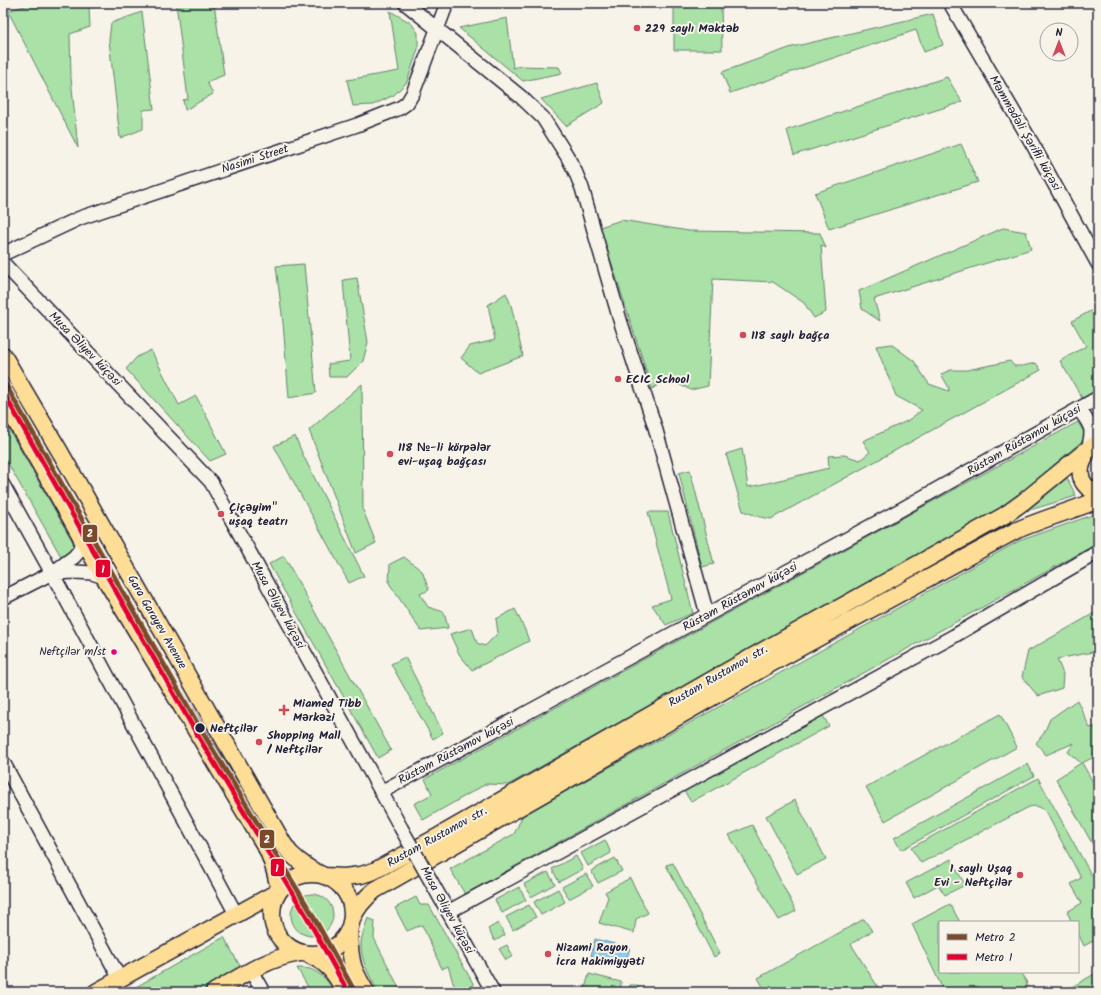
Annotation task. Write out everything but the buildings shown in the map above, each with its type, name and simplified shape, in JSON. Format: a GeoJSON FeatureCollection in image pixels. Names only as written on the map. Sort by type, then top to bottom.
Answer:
{"type":"FeatureCollection","features":[{"type":"Feature","properties":{"kind":"main road","name":"Gara Garayev Avenue"},"geometry":{"type":"LineString","coordinates":[[3,355],[59,450],[283,843],[290,853],[299,861],[310,869],[324,876]]}},
{"type":"Feature","properties":{"kind":"main road","name":"Gara Garayev Avenue"},"geometry":{"type":"LineString","coordinates":[[3,399],[104,577],[268,851],[273,864],[279,891]]}},
{"type":"Feature","properties":{"kind":"main road","name":"Rustam Rustamov str."},"geometry":{"type":"LineString","coordinates":[[324,876],[344,877],[361,875],[374,871],[439,836],[764,650],[1005,515],[1093,446]]}},
{"type":"Feature","properties":{"kind":"main road"},"geometry":{"type":"LineString","coordinates":[[1093,446],[1081,468],[1081,477],[1084,485],[1093,491],[1098,492]]}},
{"type":"Feature","properties":{"kind":"main road","name":"Rustam Rustamov str."},"geometry":{"type":"LineString","coordinates":[[351,920],[357,908],[365,898],[384,884],[772,663],[1015,531],[1039,520],[1098,500]]}},
{"type":"Feature","properties":{"kind":"main road"},"geometry":{"type":"LineString","coordinates":[[346,992],[334,973],[326,965],[284,943],[277,934],[273,924],[273,902],[279,891],[290,880],[300,875],[311,874],[324,876],[337,882],[346,893],[351,906],[350,949],[352,962],[355,973],[366,992]]}},
{"type":"Feature","properties":{"kind":"main road"},"geometry":{"type":"LineString","coordinates":[[96,992],[279,891]]}},
{"type":"Feature","properties":{"kind":"main road"},"geometry":{"type":"LineString","coordinates":[[214,992],[251,971],[280,958],[328,950],[339,943],[347,933],[351,920]]}},
{"type":"Feature","properties":{"kind":"street"},"geometry":{"type":"LineString","coordinates":[[405,3],[521,97],[543,118],[575,171],[582,188],[596,241],[655,427],[707,614]]}},
{"type":"Feature","properties":{"kind":"street","name":"Nasimi Street"},"geometry":{"type":"LineString","coordinates":[[3,254],[80,218],[357,125],[400,108],[407,103],[413,93],[447,3]]}},
{"type":"Feature","properties":{"kind":"street","name":"Məmmədəli Şərifli küçəsi"},"geometry":{"type":"LineString","coordinates":[[950,3],[1033,145],[1098,264]]}},
{"type":"Feature","properties":{"kind":"street","name":"Musa Əliyev küçəsi"},"geometry":{"type":"LineString","coordinates":[[3,263],[211,482],[381,792],[493,992]]}},
{"type":"Feature","properties":{"kind":"street","name":"Rüstəm Rüstəmov küçəsi"},"geometry":{"type":"LineString","coordinates":[[381,792],[902,509],[1098,398]]}},
{"type":"Feature","properties":{"kind":"street"},"geometry":{"type":"LineString","coordinates":[[1079,409],[1092,428],[1093,446]]}},
{"type":"Feature","properties":{"kind":"street"},"geometry":{"type":"LineString","coordinates":[[3,485],[236,914]]}},
{"type":"Feature","properties":{"kind":"street"},"geometry":{"type":"LineString","coordinates":[[3,598],[52,573],[74,557],[80,550],[81,542],[79,533]]}},
{"type":"Feature","properties":{"kind":"street"},"geometry":{"type":"LineString","coordinates":[[448,912],[954,636],[1098,552]]}},
{"type":"Feature","properties":{"kind":"street"},"geometry":{"type":"LineString","coordinates":[[52,573],[92,573],[104,577]]}},
{"type":"Feature","properties":{"kind":"street"},"geometry":{"type":"LineString","coordinates":[[3,762],[120,979]]}},
{"type":"Feature","properties":{"kind":"street"},"geometry":{"type":"LineString","coordinates":[[251,971],[263,992]]}},
{"type":"Feature","properties":{"kind":"green space"},"geometry":{"type":"Polygon","coordinates":[[[34,3],[115,3],[113,6],[89,7],[90,27],[70,34],[71,78],[78,148],[8,11],[34,3]]]}},
{"type":"Feature","properties":{"kind":"green space"},"geometry":{"type":"Polygon","coordinates":[[[176,3],[214,3],[224,75],[207,82],[213,94],[185,110],[183,100],[188,99],[176,3]]]}},
{"type":"Feature","properties":{"kind":"green space"},"geometry":{"type":"Polygon","coordinates":[[[674,3],[721,3],[722,50],[674,50],[674,3]]]}},
{"type":"Feature","properties":{"kind":"green space"},"geometry":{"type":"Polygon","coordinates":[[[390,11],[411,23],[418,33],[418,49],[407,82],[394,95],[373,105],[353,106],[347,80],[399,71],[390,11]]]}},
{"type":"Feature","properties":{"kind":"green space"},"geometry":{"type":"Polygon","coordinates":[[[142,12],[154,109],[143,110],[143,129],[120,138],[109,40],[111,23],[142,12]]]}},
{"type":"Feature","properties":{"kind":"green space"},"geometry":{"type":"Polygon","coordinates":[[[933,14],[943,45],[924,52],[916,30],[730,93],[722,72],[792,47],[933,14]]]}},
{"type":"Feature","properties":{"kind":"green space"},"geometry":{"type":"Polygon","coordinates":[[[507,18],[513,68],[520,66],[559,67],[562,73],[523,81],[459,28],[507,18]]]}},
{"type":"Feature","properties":{"kind":"green space"},"geometry":{"type":"Polygon","coordinates":[[[947,77],[962,102],[794,155],[787,130],[947,77]]]}},
{"type":"Feature","properties":{"kind":"green space"},"geometry":{"type":"Polygon","coordinates":[[[597,83],[604,103],[566,126],[541,99],[597,83]]]}},
{"type":"Feature","properties":{"kind":"green space"},"geometry":{"type":"Polygon","coordinates":[[[961,144],[978,182],[829,229],[815,193],[961,144]]]}},
{"type":"Feature","properties":{"kind":"green space"},"geometry":{"type":"Polygon","coordinates":[[[621,220],[689,231],[820,233],[826,248],[821,245],[826,312],[814,318],[804,303],[773,282],[713,279],[708,386],[691,390],[667,379],[652,389],[600,227],[621,220]]]}},
{"type":"Feature","properties":{"kind":"green space"},"geometry":{"type":"Polygon","coordinates":[[[1003,228],[1026,232],[1031,249],[874,299],[880,321],[862,309],[859,291],[1003,228]]]}},
{"type":"Feature","properties":{"kind":"green space"},"geometry":{"type":"Polygon","coordinates":[[[304,264],[316,393],[289,398],[283,323],[276,266],[304,264]]]}},
{"type":"Feature","properties":{"kind":"green space"},"geometry":{"type":"Polygon","coordinates":[[[357,278],[368,342],[363,361],[347,377],[329,377],[328,364],[350,361],[343,280],[357,278]]]}},
{"type":"Feature","properties":{"kind":"green space"},"geometry":{"type":"Polygon","coordinates":[[[506,293],[511,305],[523,356],[478,373],[461,358],[470,346],[495,340],[488,305],[506,293]]]}},
{"type":"Feature","properties":{"kind":"green space"},"geometry":{"type":"Polygon","coordinates":[[[1096,308],[1098,311],[1098,390],[1082,398],[1060,361],[1086,346],[1072,321],[1096,308]]]}},
{"type":"Feature","properties":{"kind":"green space"},"geometry":{"type":"Polygon","coordinates":[[[891,344],[914,361],[929,384],[949,391],[948,386],[941,374],[951,370],[967,370],[1010,361],[1014,366],[1036,363],[1041,370],[771,519],[743,511],[726,454],[742,449],[748,487],[759,485],[829,468],[828,456],[844,455],[860,460],[870,452],[863,441],[907,421],[922,410],[896,396],[876,346],[891,344]]]}},
{"type":"Feature","properties":{"kind":"green space"},"geometry":{"type":"Polygon","coordinates":[[[151,350],[179,405],[196,396],[226,454],[210,461],[126,369],[137,357],[151,350]]]}},
{"type":"Feature","properties":{"kind":"green space"},"geometry":{"type":"Polygon","coordinates":[[[362,384],[363,510],[376,543],[356,553],[309,430],[362,384]]]}},
{"type":"Feature","properties":{"kind":"green space"},"geometry":{"type":"Polygon","coordinates":[[[3,419],[77,549],[62,558],[3,455],[3,419]]]}},
{"type":"Feature","properties":{"kind":"green space"},"geometry":{"type":"Polygon","coordinates":[[[1078,422],[1087,437],[1004,507],[508,785],[486,784],[423,820],[414,804],[432,794],[425,779],[1078,422]]]}},
{"type":"Feature","properties":{"kind":"green space"},"geometry":{"type":"Polygon","coordinates":[[[295,436],[303,455],[364,576],[349,583],[274,446],[295,436]]]}},
{"type":"Feature","properties":{"kind":"green space"},"geometry":{"type":"Polygon","coordinates":[[[690,470],[714,564],[702,567],[679,473],[690,470]]]}},
{"type":"Feature","properties":{"kind":"green space"},"geometry":{"type":"Polygon","coordinates":[[[1067,478],[1076,496],[1027,511],[1067,478]]]}},
{"type":"Feature","properties":{"kind":"green space"},"geometry":{"type":"Polygon","coordinates":[[[648,512],[668,512],[693,613],[666,625],[652,605],[671,599],[648,512]]]}},
{"type":"Feature","properties":{"kind":"green space"},"geometry":{"type":"Polygon","coordinates":[[[1098,513],[1098,543],[465,894],[450,869],[514,834],[523,815],[1019,541],[1098,513]]]}},
{"type":"Feature","properties":{"kind":"green space"},"geometry":{"type":"Polygon","coordinates":[[[284,556],[391,750],[378,758],[269,564],[284,556]]]}},
{"type":"Feature","properties":{"kind":"green space"},"geometry":{"type":"Polygon","coordinates":[[[404,557],[422,571],[429,590],[420,594],[428,607],[444,612],[448,628],[421,631],[389,583],[390,564],[404,557]]]}},
{"type":"Feature","properties":{"kind":"green space"},"geometry":{"type":"Polygon","coordinates":[[[515,609],[529,641],[472,670],[459,654],[450,634],[472,628],[477,643],[485,646],[498,633],[496,619],[515,609]]]}},
{"type":"Feature","properties":{"kind":"green space"},"geometry":{"type":"Polygon","coordinates":[[[1098,611],[1098,651],[1057,659],[1063,674],[1062,688],[1038,696],[1022,677],[1028,651],[1098,611]]]}},
{"type":"Feature","properties":{"kind":"green space"},"geometry":{"type":"Polygon","coordinates":[[[405,657],[443,733],[433,739],[391,664],[405,657]]]}},
{"type":"Feature","properties":{"kind":"green space"},"geometry":{"type":"Polygon","coordinates":[[[1077,700],[1090,728],[1098,726],[1098,755],[1082,763],[1098,789],[1098,854],[1056,779],[1081,763],[1068,752],[1074,743],[1046,755],[1036,743],[1044,733],[1050,719],[1077,700]]]}},
{"type":"Feature","properties":{"kind":"green space"},"geometry":{"type":"Polygon","coordinates":[[[822,714],[829,726],[691,802],[683,789],[822,714]]]}},
{"type":"Feature","properties":{"kind":"green space"},"geometry":{"type":"Polygon","coordinates":[[[1000,714],[1017,747],[885,821],[866,787],[1000,714]]]}},
{"type":"Feature","properties":{"kind":"green space"},"geometry":{"type":"Polygon","coordinates":[[[1028,764],[1034,776],[901,850],[894,838],[1028,764]]]}},
{"type":"Feature","properties":{"kind":"green space"},"geometry":{"type":"Polygon","coordinates":[[[1038,778],[1098,887],[1098,938],[1084,946],[1079,935],[1079,921],[1072,921],[1067,912],[1082,903],[1071,884],[1081,878],[1046,812],[1037,806],[1029,807],[921,863],[911,848],[1038,778]]]}},
{"type":"Feature","properties":{"kind":"green space"},"geometry":{"type":"Polygon","coordinates":[[[795,800],[826,859],[797,874],[766,816],[795,800]]]}},
{"type":"Feature","properties":{"kind":"green space"},"geometry":{"type":"Polygon","coordinates":[[[752,825],[796,911],[779,920],[729,835],[752,825]]]}},
{"type":"Feature","properties":{"kind":"green space"},"geometry":{"type":"Polygon","coordinates":[[[605,840],[611,853],[588,866],[581,853],[605,840]]]}},
{"type":"Feature","properties":{"kind":"green space"},"geometry":{"type":"Polygon","coordinates":[[[576,856],[583,869],[559,882],[552,869],[576,856]]]}},
{"type":"Feature","properties":{"kind":"green space"},"geometry":{"type":"Polygon","coordinates":[[[615,858],[622,871],[598,883],[591,871],[615,858]]]}},
{"type":"Feature","properties":{"kind":"green space"},"geometry":{"type":"Polygon","coordinates":[[[951,859],[965,885],[945,895],[938,885],[914,898],[906,883],[951,859]]]}},
{"type":"Feature","properties":{"kind":"green space"},"geometry":{"type":"Polygon","coordinates":[[[673,863],[720,953],[714,957],[666,865],[673,863]]]}},
{"type":"Feature","properties":{"kind":"green space"},"geometry":{"type":"Polygon","coordinates":[[[548,872],[555,884],[531,897],[524,884],[548,872]]]}},
{"type":"Feature","properties":{"kind":"green space"},"geometry":{"type":"Polygon","coordinates":[[[586,874],[593,886],[569,899],[562,887],[586,874]]]}},
{"type":"Feature","properties":{"kind":"green space"},"geometry":{"type":"Polygon","coordinates":[[[630,878],[648,913],[636,919],[634,933],[599,923],[608,897],[605,892],[630,878]]]}},
{"type":"Feature","properties":{"kind":"green space"},"geometry":{"type":"Polygon","coordinates":[[[519,887],[526,900],[502,913],[495,900],[519,887]]]}},
{"type":"Feature","properties":{"kind":"green space"},"geometry":{"type":"Polygon","coordinates":[[[558,889],[565,902],[541,915],[534,902],[558,889]]]}},
{"type":"Feature","properties":{"kind":"green space"},"geometry":{"type":"Polygon","coordinates":[[[308,894],[316,894],[324,897],[330,903],[333,915],[330,927],[324,933],[316,936],[308,936],[300,933],[294,927],[291,919],[291,911],[294,903],[300,897],[308,894]]]}},
{"type":"Feature","properties":{"kind":"green space"},"geometry":{"type":"Polygon","coordinates":[[[416,897],[420,905],[429,905],[474,985],[467,990],[468,992],[456,992],[448,966],[442,969],[422,925],[407,931],[395,908],[416,897]]]}},
{"type":"Feature","properties":{"kind":"green space"},"geometry":{"type":"Polygon","coordinates":[[[950,904],[959,921],[939,921],[939,973],[1021,973],[1026,981],[1027,986],[1024,991],[1017,992],[979,992],[977,986],[965,992],[944,992],[912,924],[950,904]]]}},
{"type":"Feature","properties":{"kind":"green space"},"geometry":{"type":"Polygon","coordinates":[[[529,905],[536,917],[513,930],[506,917],[529,905]]]}},
{"type":"Feature","properties":{"kind":"green space"},"geometry":{"type":"Polygon","coordinates":[[[368,918],[375,921],[374,938],[401,992],[378,992],[366,968],[362,956],[361,942],[368,918]]]}},
{"type":"Feature","properties":{"kind":"green space"},"geometry":{"type":"Polygon","coordinates":[[[864,919],[872,931],[851,944],[881,992],[766,992],[758,978],[864,919]]]}},
{"type":"Feature","properties":{"kind":"green space"},"geometry":{"type":"Polygon","coordinates":[[[498,923],[505,935],[495,941],[488,929],[498,923]]]}},
{"type":"Feature","properties":{"kind":"green space"},"geometry":{"type":"Polygon","coordinates":[[[224,937],[241,968],[199,992],[127,992],[224,937]]]}},
{"type":"Feature","properties":{"kind":"green space"},"geometry":{"type":"Polygon","coordinates":[[[507,945],[513,956],[506,960],[499,949],[507,945]]]}},
{"type":"Feature","properties":{"kind":"green space"},"geometry":{"type":"Polygon","coordinates":[[[297,968],[310,969],[321,975],[335,992],[311,992],[297,968]]]}},
{"type":"Feature","properties":{"kind":"green space"},"geometry":{"type":"Polygon","coordinates":[[[1098,972],[1098,992],[1063,992],[1098,972]]]}},
{"type":"Feature","properties":{"kind":"green space"},"geometry":{"type":"Polygon","coordinates":[[[589,974],[621,982],[620,992],[584,992],[589,974]]]}},
{"type":"Feature","properties":{"kind":"green space"},"geometry":{"type":"Polygon","coordinates":[[[630,985],[637,985],[641,992],[628,992],[630,985]]]}},
{"type":"Feature","properties":{"kind":"water"},"geometry":{"type":"Polygon","coordinates":[[[595,939],[630,948],[625,964],[591,956],[595,939]]]}},
{"type":"Feature","properties":{"kind":"metro line","name":"2"},"geometry":{"type":"LineString","coordinates":[[3,380],[200,728],[312,914],[355,992]]}},
{"type":"Feature","properties":{"kind":"metro line","name":"1"},"geometry":{"type":"LineString","coordinates":[[3,392],[195,731],[307,917],[348,992]]}},
{"type":"Feature","properties":{"kind":"place","name":"229 saylı Məktəb"},"geometry":{"type":"Point","coordinates":[637,28]}},
{"type":"Feature","properties":{"kind":"place","name":"118 saylı bağça"},"geometry":{"type":"Point","coordinates":[743,335]}},
{"type":"Feature","properties":{"kind":"place","name":"ECIC School"},"geometry":{"type":"Point","coordinates":[618,379]}},
{"type":"Feature","properties":{"kind":"place","name":"118 №-li körpələr evi-uşaq bağçası"},"geometry":{"type":"Point","coordinates":[390,454]}},
{"type":"Feature","properties":{"kind":"place","name":"Çiçəyim\" uşaq teatrı"},"geometry":{"type":"Point","coordinates":[221,514]}},
{"type":"Feature","properties":{"kind":"place","name":"Neftçilər m/st"},"geometry":{"type":"Point","coordinates":[114,652]}},
{"type":"Feature","properties":{"kind":"place","name":"Miamed Tibb Mərkəzi"},"geometry":{"type":"Point","coordinates":[284,710]}},
{"type":"Feature","properties":{"kind":"place","name":"Neftçilər"},"geometry":{"type":"Point","coordinates":[200,728]}},
{"type":"Feature","properties":{"kind":"place","name":"Shopping Mall / Neftçilәr"},"geometry":{"type":"Point","coordinates":[259,742]}},
{"type":"Feature","properties":{"kind":"place","name":"1 saylı Uşaq Evi - Neftçilər"},"geometry":{"type":"Point","coordinates":[1020,875]}},
{"type":"Feature","properties":{"kind":"place","name":"Nizami Rayon İcra Hakimiyyəti"},"geometry":{"type":"Point","coordinates":[548,954]}}]}
